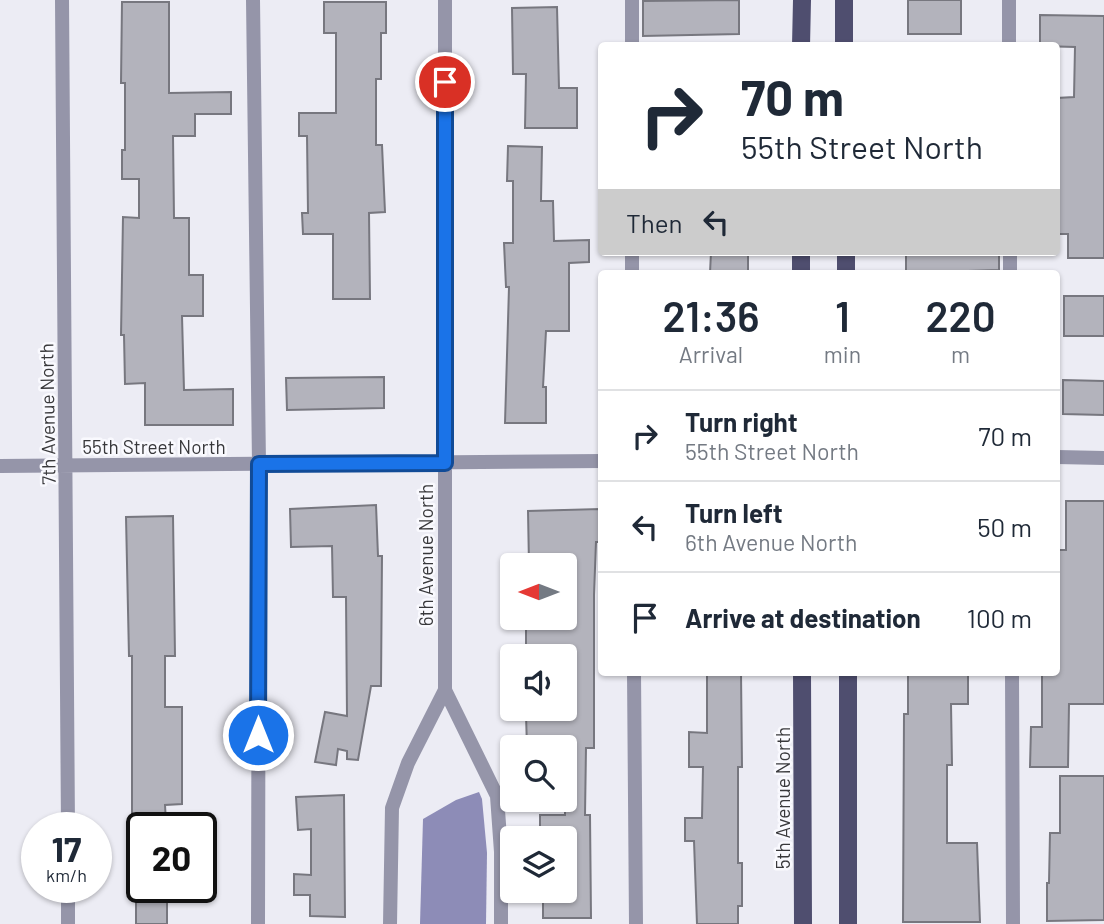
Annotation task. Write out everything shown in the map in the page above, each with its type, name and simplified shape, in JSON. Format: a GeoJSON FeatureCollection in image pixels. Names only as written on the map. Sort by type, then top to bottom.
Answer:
{"type":"FeatureCollection","features":[{"type":"Feature","properties":{"kind":"main road"},"geometry":{"type":"LineString","coordinates":[[802,0],[802,42]]}},
{"type":"Feature","properties":{"kind":"main road"},"geometry":{"type":"LineString","coordinates":[[844,0],[844,42]]}},
{"type":"Feature","properties":{"kind":"main road","name":"5th Avenue North"},"geometry":{"type":"LineString","coordinates":[[802,676],[803,924]]}},
{"type":"Feature","properties":{"kind":"main road"},"geometry":{"type":"LineString","coordinates":[[848,676],[848,924]]}},
{"type":"Feature","properties":{"kind":"street","name":"7th Avenue North"},"geometry":{"type":"LineString","coordinates":[[62,0],[68,812]]}},
{"type":"Feature","properties":{"kind":"street"},"geometry":{"type":"LineString","coordinates":[[253,0],[259,464],[258,924]]}},
{"type":"Feature","properties":{"kind":"street","name":"6th Avenue North"},"geometry":{"type":"LineString","coordinates":[[445,0],[445,690],[497,796],[501,852],[501,924]]}},
{"type":"Feature","properties":{"kind":"street"},"geometry":{"type":"LineString","coordinates":[[632,0],[632,42]]}},
{"type":"Feature","properties":{"kind":"street"},"geometry":{"type":"LineString","coordinates":[[1009,0],[1009,42]]}},
{"type":"Feature","properties":{"kind":"street"},"geometry":{"type":"LineString","coordinates":[[1060,457],[1104,458]]}},
{"type":"Feature","properties":{"kind":"street","name":"55th Street North"},"geometry":{"type":"LineString","coordinates":[[0,466],[598,461]]}},
{"type":"Feature","properties":{"kind":"street"},"geometry":{"type":"LineString","coordinates":[[634,676],[636,924]]}},
{"type":"Feature","properties":{"kind":"street"},"geometry":{"type":"LineString","coordinates":[[1012,676],[1013,924]]}},
{"type":"Feature","properties":{"kind":"street","name":"6th Avenue North"},"geometry":{"type":"LineString","coordinates":[[390,924],[393,808],[408,763],[445,690]]}},
{"type":"Feature","properties":{"kind":"street"},"geometry":{"type":"LineString","coordinates":[[68,903],[68,924]]}},
{"type":"Feature","properties":{"kind":"water"},"geometry":{"type":"Polygon","coordinates":[[[479,792],[487,853],[486,924],[420,924],[423,819],[456,800],[479,792]]]}},
{"type":"Feature","properties":{"kind":"building"},"geometry":{"type":"Polygon","coordinates":[[[739,0],[739,34],[643,36],[643,1],[739,0]]]}},
{"type":"Feature","properties":{"kind":"building"},"geometry":{"type":"Polygon","coordinates":[[[908,0],[961,0],[961,34],[908,34],[908,0]]]}},
{"type":"Feature","properties":{"kind":"building"},"geometry":{"type":"Polygon","coordinates":[[[122,2],[169,2],[169,93],[231,92],[231,114],[195,114],[195,136],[173,136],[174,218],[189,218],[189,275],[203,275],[203,316],[182,316],[184,390],[233,389],[233,425],[145,425],[145,383],[125,384],[124,335],[121,335],[123,217],[139,218],[139,179],[122,179],[125,83],[121,83],[122,2]]]}},
{"type":"Feature","properties":{"kind":"building"},"geometry":{"type":"Polygon","coordinates":[[[324,2],[386,2],[386,33],[381,33],[381,79],[376,79],[376,145],[382,145],[385,212],[369,213],[370,299],[333,299],[333,234],[303,234],[302,213],[308,213],[307,136],[299,136],[299,113],[336,113],[336,33],[324,33],[324,2]]]}},
{"type":"Feature","properties":{"kind":"building"},"geometry":{"type":"Polygon","coordinates":[[[557,7],[559,88],[577,88],[577,128],[525,128],[526,74],[513,74],[512,8],[557,7]]]}},
{"type":"Feature","properties":{"kind":"building"},"geometry":{"type":"Polygon","coordinates":[[[1040,15],[1104,16],[1104,258],[1068,258],[1068,234],[1060,234],[1060,98],[1074,97],[1075,47],[1060,47],[1060,42],[1040,42],[1040,15]]]}},
{"type":"Feature","properties":{"kind":"building"},"geometry":{"type":"Polygon","coordinates":[[[508,146],[542,147],[541,201],[553,201],[554,241],[589,240],[589,262],[569,263],[569,331],[546,331],[543,387],[546,387],[546,423],[505,423],[509,287],[506,287],[504,243],[513,243],[513,181],[507,181],[508,146]]]}},
{"type":"Feature","properties":{"kind":"building"},"geometry":{"type":"Polygon","coordinates":[[[711,256],[748,256],[748,270],[710,270],[711,256]]]}},
{"type":"Feature","properties":{"kind":"building"},"geometry":{"type":"Polygon","coordinates":[[[906,256],[999,256],[999,270],[906,270],[906,256]]]}},
{"type":"Feature","properties":{"kind":"building"},"geometry":{"type":"Polygon","coordinates":[[[1064,296],[1104,296],[1104,336],[1064,336],[1064,296]]]}},
{"type":"Feature","properties":{"kind":"building"},"geometry":{"type":"Polygon","coordinates":[[[384,377],[384,408],[287,410],[286,378],[384,377]]]}},
{"type":"Feature","properties":{"kind":"building"},"geometry":{"type":"Polygon","coordinates":[[[1063,380],[1104,381],[1104,415],[1063,414],[1063,380]]]}},
{"type":"Feature","properties":{"kind":"building"},"geometry":{"type":"Polygon","coordinates":[[[1066,501],[1104,501],[1104,704],[1069,704],[1068,767],[1030,767],[1031,727],[1042,727],[1042,676],[1060,676],[1060,550],[1066,550],[1066,501]]]}},
{"type":"Feature","properties":{"kind":"building"},"geometry":{"type":"Polygon","coordinates":[[[376,505],[378,556],[382,556],[381,686],[371,686],[358,760],[347,759],[347,751],[338,749],[336,765],[315,762],[325,712],[347,716],[346,597],[333,597],[332,546],[291,547],[290,509],[376,505]]]}},
{"type":"Feature","properties":{"kind":"building"},"geometry":{"type":"Polygon","coordinates":[[[598,509],[594,595],[594,748],[586,748],[585,815],[590,815],[591,918],[543,918],[543,903],[577,903],[577,826],[540,826],[540,815],[577,812],[577,735],[527,735],[526,721],[577,721],[577,644],[526,644],[526,630],[578,630],[578,553],[529,553],[528,511],[598,509]]]}},
{"type":"Feature","properties":{"kind":"building"},"geometry":{"type":"Polygon","coordinates":[[[173,516],[175,656],[165,656],[165,707],[182,707],[182,804],[165,805],[165,812],[132,812],[132,656],[129,656],[126,517],[173,516]]]}},
{"type":"Feature","properties":{"kind":"building"},"geometry":{"type":"Polygon","coordinates":[[[707,676],[741,676],[742,767],[738,767],[738,863],[742,863],[742,906],[738,906],[738,924],[697,924],[694,841],[685,841],[685,818],[702,818],[703,767],[689,767],[689,732],[707,733],[707,676]]]}},
{"type":"Feature","properties":{"kind":"building"},"geometry":{"type":"Polygon","coordinates":[[[908,676],[968,676],[968,704],[951,704],[952,765],[947,765],[947,843],[977,843],[980,922],[903,922],[904,714],[908,714],[908,676]]]}},
{"type":"Feature","properties":{"kind":"building"},"geometry":{"type":"Polygon","coordinates":[[[1060,776],[1104,776],[1104,920],[1047,921],[1050,833],[1060,833],[1060,776]]]}},
{"type":"Feature","properties":{"kind":"building"},"geometry":{"type":"Polygon","coordinates":[[[344,795],[345,917],[310,916],[310,895],[294,895],[294,874],[311,875],[311,829],[298,830],[296,797],[344,795]]]}},
{"type":"Feature","properties":{"kind":"building"},"geometry":{"type":"Polygon","coordinates":[[[136,903],[167,903],[167,924],[136,924],[136,903]]]}},
{"type":"Feature","properties":{"kind":"route"},"geometry":{"type":"LineString","coordinates":[[258,735],[259,464],[445,463],[445,82]]}}]}
